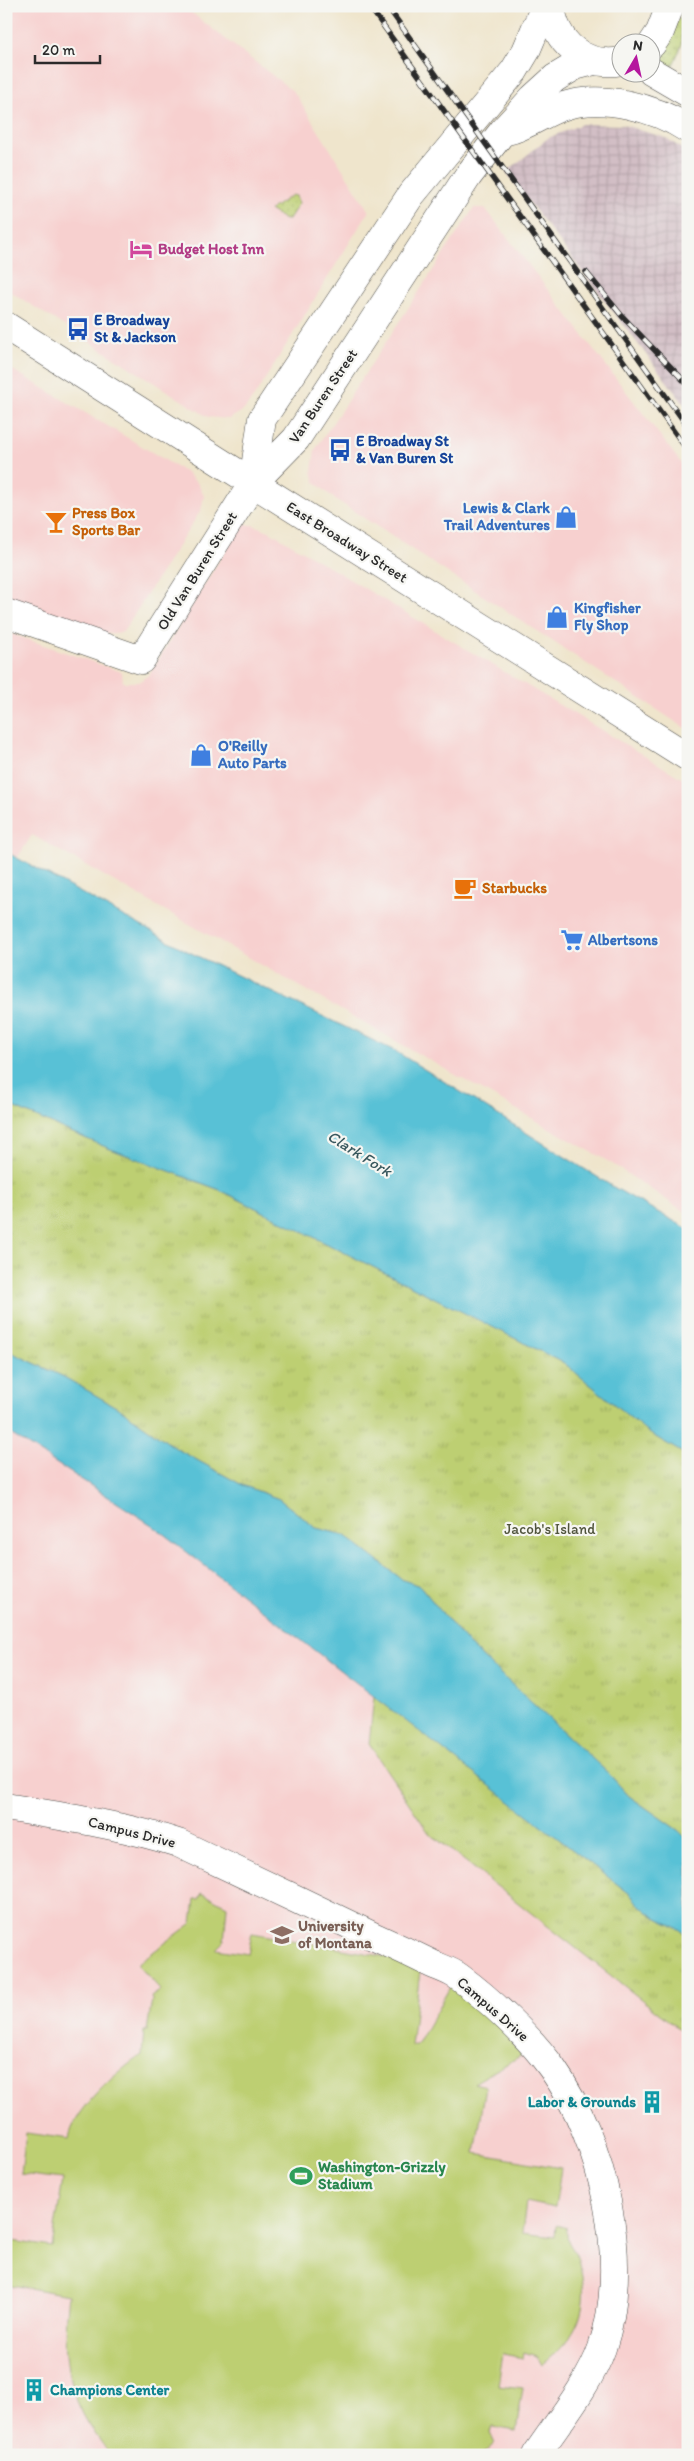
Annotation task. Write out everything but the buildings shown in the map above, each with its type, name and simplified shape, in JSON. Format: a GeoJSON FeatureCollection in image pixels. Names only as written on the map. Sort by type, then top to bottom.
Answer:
{"type":"FeatureCollection","features":[{"type":"Feature","properties":{"kind":"main road"},"geometry":{"type":"LineString","coordinates":[[253,482],[262,419],[411,195],[514,71],[526,51],[545,6]]}},
{"type":"Feature","properties":{"kind":"main road","name":"Van Buren Street"},"geometry":{"type":"LineString","coordinates":[[551,6],[554,24],[560,36],[574,51],[594,61]]}},
{"type":"Feature","properties":{"kind":"main road"},"geometry":{"type":"LineString","coordinates":[[660,32],[667,9]]}},
{"type":"Feature","properties":{"kind":"main road","name":"Van Buren Street"},"geometry":{"type":"LineString","coordinates":[[253,482],[296,439],[468,176],[503,131],[533,98],[555,78],[575,66],[594,61],[612,61]]}},
{"type":"Feature","properties":{"kind":"main road"},"geometry":{"type":"LineString","coordinates":[[662,78],[688,93]]}},
{"type":"Feature","properties":{"kind":"main road"},"geometry":{"type":"LineString","coordinates":[[503,131],[521,128],[564,106],[594,101],[630,106],[659,114],[688,129]]}},
{"type":"Feature","properties":{"kind":"main road","name":"East Broadway Street"},"geometry":{"type":"LineString","coordinates":[[6,326],[688,757]]}},
{"type":"Feature","properties":{"kind":"main road","name":"Old Van Buren Street"},"geometry":{"type":"LineString","coordinates":[[6,613],[140,660],[253,482]]}},
{"type":"Feature","properties":{"kind":"main road","name":"Campus Drive"},"geometry":{"type":"LineString","coordinates":[[6,1807],[91,1820],[144,1832],[178,1843],[458,1976],[530,2042],[552,2068],[569,2096],[595,2157],[609,2214],[614,2244],[614,2272],[609,2324],[601,2351],[589,2376],[536,2455]]}},
{"type":"Feature","properties":{"kind":"shaded area"},"geometry":{"type":"Polygon","coordinates":[[[6,6],[183,6],[294,92],[369,211],[254,397],[244,410],[229,419],[208,417],[6,289],[6,6]]]}},
{"type":"Feature","properties":{"kind":"shaded area"},"geometry":{"type":"Polygon","coordinates":[[[582,124],[623,125],[666,138],[688,153],[688,409],[506,172],[548,138],[582,124]]]}},
{"type":"Feature","properties":{"kind":"shaded area"},"geometry":{"type":"Polygon","coordinates":[[[474,208],[485,208],[688,472],[688,730],[332,497],[315,482],[312,471],[315,450],[474,208]]]}},
{"type":"Feature","properties":{"kind":"shaded area"},"geometry":{"type":"Polygon","coordinates":[[[6,366],[187,473],[198,484],[204,496],[201,510],[123,632],[104,634],[6,598],[6,366]]]}},
{"type":"Feature","properties":{"kind":"shaded area"},"geometry":{"type":"Polygon","coordinates":[[[241,525],[253,525],[269,531],[688,782],[688,1214],[611,1163],[32,835],[18,857],[6,852],[6,632],[122,672],[123,682],[139,682],[149,675],[241,525]]]}},
{"type":"Feature","properties":{"kind":"shaded area","name":"University of Montana"},"geometry":{"type":"Polygon","coordinates":[[[6,1430],[152,1525],[374,1696],[369,1744],[429,1833],[688,2036],[688,2455],[6,2455],[6,1430]]]}},
{"type":"Feature","properties":{"kind":"green space"},"geometry":{"type":"Polygon","coordinates":[[[681,16],[682,44],[673,65],[666,67],[662,65],[662,42],[681,16]]]}},
{"type":"Feature","properties":{"kind":"green space"},"geometry":{"type":"Polygon","coordinates":[[[292,195],[296,196],[299,203],[289,219],[285,220],[270,210],[292,195]]]}},
{"type":"Feature","properties":{"kind":"green space","name":"Jacob's Island"},"geometry":{"type":"Polygon","coordinates":[[[6,1104],[108,1148],[220,1190],[564,1363],[649,1433],[688,1456],[688,1840],[679,1831],[629,1796],[609,1774],[468,1644],[420,1586],[403,1580],[344,1535],[316,1528],[279,1499],[242,1485],[177,1449],[123,1411],[64,1377],[6,1350],[6,1104]]]}},
{"type":"Feature","properties":{"kind":"green space"},"geometry":{"type":"Polygon","coordinates":[[[374,1696],[630,1894],[649,1913],[678,1928],[688,1937],[688,2036],[429,1833],[369,1744],[374,1696]]]}},
{"type":"Feature","properties":{"kind":"green space","name":"Washington-Grizzly Stadium"},"geometry":{"type":"Polygon","coordinates":[[[202,1893],[227,1906],[224,1941],[216,1949],[248,1954],[252,1933],[421,1963],[411,2046],[417,2046],[455,1978],[473,1993],[522,2055],[474,2083],[486,2086],[475,2153],[561,2168],[555,2208],[526,2202],[522,2233],[555,2237],[556,2225],[567,2228],[568,2239],[578,2260],[582,2277],[582,2306],[579,2319],[565,2343],[541,2365],[536,2356],[524,2352],[523,2358],[503,2354],[498,2385],[523,2388],[516,2431],[492,2427],[490,2432],[495,2443],[482,2455],[110,2455],[85,2418],[71,2383],[65,2340],[68,2295],[6,2284],[12,2241],[52,2247],[63,2179],[21,2174],[26,2133],[69,2139],[78,2116],[87,2104],[121,2070],[142,2055],[144,2031],[147,2031],[151,1997],[161,1990],[137,1964],[192,1923],[195,1899],[199,1899],[202,1893]]]}},
{"type":"Feature","properties":{"kind":"water","name":"Clark Fork"},"geometry":{"type":"Polygon","coordinates":[[[6,852],[189,952],[395,1051],[615,1188],[688,1229],[688,1456],[649,1433],[564,1363],[220,1190],[108,1148],[6,1104],[6,852]]]}},
{"type":"Feature","properties":{"kind":"water"},"geometry":{"type":"Polygon","coordinates":[[[6,1350],[64,1377],[123,1411],[177,1449],[242,1485],[279,1499],[316,1528],[344,1535],[403,1580],[420,1586],[468,1644],[609,1774],[629,1796],[679,1831],[688,1840],[688,1937],[678,1928],[649,1913],[630,1894],[152,1525],[6,1431],[6,1350]]]}},
{"type":"Feature","properties":{"kind":"railway"},"geometry":{"type":"LineString","coordinates":[[369,6],[688,451]]}},
{"type":"Feature","properties":{"kind":"railway"},"geometry":{"type":"LineString","coordinates":[[387,6],[688,427]]}},
{"type":"Feature","properties":{"kind":"railway"},"geometry":{"type":"LineString","coordinates":[[586,272],[622,316],[688,385]]}},
{"type":"Feature","properties":{"kind":"place","name":"Budget Host Inn"},"geometry":{"type":"Point","coordinates":[141,249]}},
{"type":"Feature","properties":{"kind":"place","name":"E Broadway St & Jackson"},"geometry":{"type":"Point","coordinates":[78,329]}},
{"type":"Feature","properties":{"kind":"place","name":"E Broadway St & Van Buren St"},"geometry":{"type":"Point","coordinates":[340,450]}},
{"type":"Feature","properties":{"kind":"place","name":"Lewis & Clark Trail Adventures"},"geometry":{"type":"Point","coordinates":[566,517]}},
{"type":"Feature","properties":{"kind":"place","name":"Press Box Sports Bar"},"geometry":{"type":"Point","coordinates":[56,522]}},
{"type":"Feature","properties":{"kind":"place","name":"Kingfisher Fly Shop"},"geometry":{"type":"Point","coordinates":[557,617]}},
{"type":"Feature","properties":{"kind":"place","name":"O'Reilly Auto Parts"},"geometry":{"type":"Point","coordinates":[201,755]}},
{"type":"Feature","properties":{"kind":"place","name":"Starbucks"},"geometry":{"type":"Point","coordinates":[465,888]}},
{"type":"Feature","properties":{"kind":"place","name":"Albertsons"},"geometry":{"type":"Point","coordinates":[572,940]}},
{"type":"Feature","properties":{"kind":"place","name":"University of Montana"},"geometry":{"type":"Point","coordinates":[282,1935]}},
{"type":"Feature","properties":{"kind":"place","name":"Labor & Grounds"},"geometry":{"type":"Point","coordinates":[652,2102]}},
{"type":"Feature","properties":{"kind":"place","name":"Washington-Grizzly Stadium"},"geometry":{"type":"Point","coordinates":[301,2176]}},
{"type":"Feature","properties":{"kind":"place","name":"Champions Center"},"geometry":{"type":"Point","coordinates":[34,2390]}}]}
